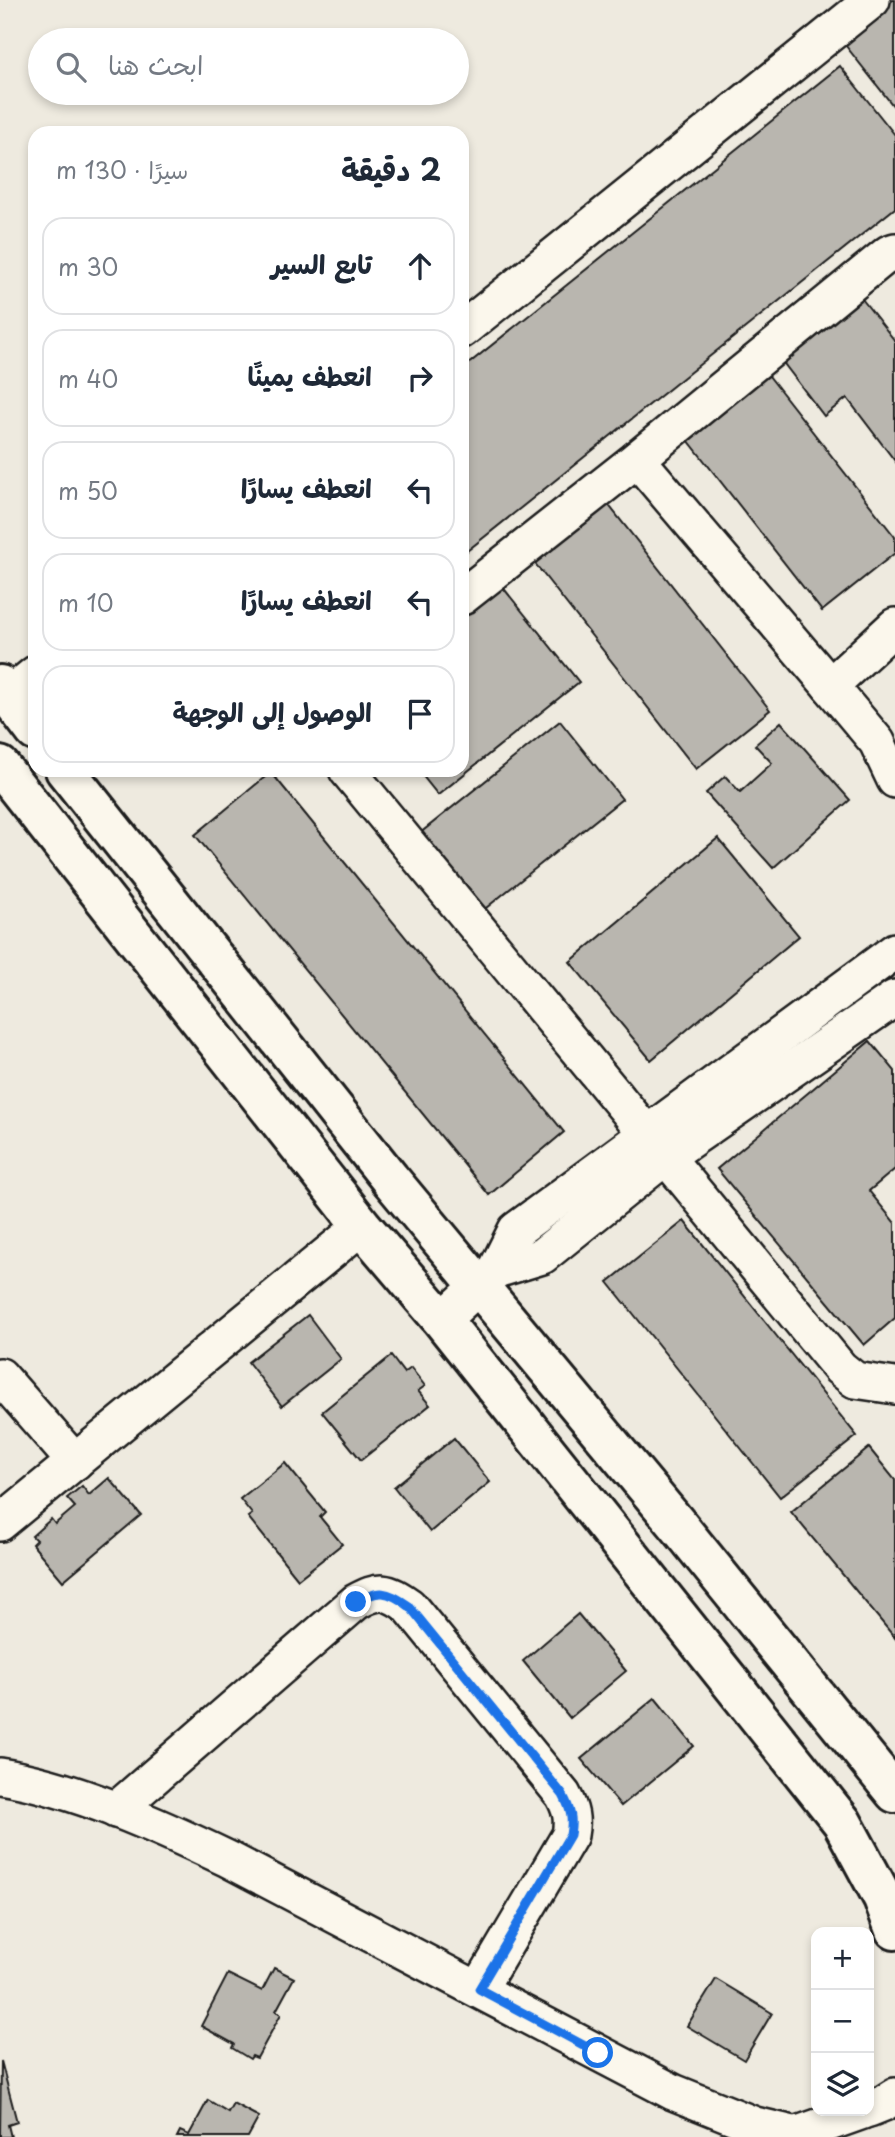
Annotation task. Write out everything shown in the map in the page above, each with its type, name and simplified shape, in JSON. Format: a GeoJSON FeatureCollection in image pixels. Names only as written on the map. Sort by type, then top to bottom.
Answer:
{"type":"FeatureCollection","features":[{"type":"Feature","properties":{"kind":"main road"},"geometry":{"type":"LineString","coordinates":[[14,685],[28,716]]}},
{"type":"Feature","properties":{"kind":"main road"},"geometry":{"type":"LineString","coordinates":[[0,767],[362,1226],[442,1320],[842,1822],[883,1898],[895,1930]]}},
{"type":"Feature","properties":{"kind":"main road"},"geometry":{"type":"LineString","coordinates":[[71,777],[381,1168],[487,1277],[677,1524],[895,1793]]}},
{"type":"Feature","properties":{"kind":"street"},"geometry":{"type":"LineString","coordinates":[[469,324],[872,0]]}},
{"type":"Feature","properties":{"kind":"street"},"geometry":{"type":"LineString","coordinates":[[469,591],[637,459],[889,253],[895,251]]}},
{"type":"Feature","properties":{"kind":"street"},"geometry":{"type":"LineString","coordinates":[[637,459],[877,742],[895,780]]}},
{"type":"Feature","properties":{"kind":"street"},"geometry":{"type":"LineString","coordinates":[[830,686],[895,626]]}},
{"type":"Feature","properties":{"kind":"street"},"geometry":{"type":"LineString","coordinates":[[353,777],[840,1368],[855,1380],[895,1386]]}},
{"type":"Feature","properties":{"kind":"street"},"geometry":{"type":"LineString","coordinates":[[442,1320],[487,1277],[542,1256],[655,1146],[895,951]]}},
{"type":"Feature","properties":{"kind":"street"},"geometry":{"type":"LineString","coordinates":[[655,1146],[895,998]]}},
{"type":"Feature","properties":{"kind":"street"},"geometry":{"type":"LineString","coordinates":[[0,1524],[362,1226]]}},
{"type":"Feature","properties":{"kind":"street"},"geometry":{"type":"LineString","coordinates":[[0,1376],[75,1462]]}},
{"type":"Feature","properties":{"kind":"street"},"geometry":{"type":"LineString","coordinates":[[116,1811],[356,1602],[373,1593],[395,1596],[409,1606],[563,1795],[571,1809],[573,1820],[570,1835],[479,1989]]}},
{"type":"Feature","properties":{"kind":"street"},"geometry":{"type":"LineString","coordinates":[[0,1776],[28,1780],[157,1826],[228,1859],[673,2092],[755,2125],[802,2135],[850,2116]]}},
{"type":"Feature","properties":{"kind":"street"},"geometry":{"type":"LineString","coordinates":[[874,2107],[895,2096]]}},
{"type":"Feature","properties":{"kind":"building"},"geometry":{"type":"Polygon","coordinates":[[[895,0],[895,108],[842,41],[895,0]]]}},
{"type":"Feature","properties":{"kind":"building"},"geometry":{"type":"Polygon","coordinates":[[[840,66],[895,135],[895,208],[469,549],[469,363],[840,66]]]}},
{"type":"Feature","properties":{"kind":"building"},"geometry":{"type":"Polygon","coordinates":[[[855,290],[895,341],[895,461],[847,398],[824,416],[775,352],[855,290]]]}},
{"type":"Feature","properties":{"kind":"building"},"geometry":{"type":"Polygon","coordinates":[[[762,367],[895,537],[895,553],[822,611],[681,431],[762,367]]]}},
{"type":"Feature","properties":{"kind":"building"},"geometry":{"type":"Polygon","coordinates":[[[600,494],[770,710],[696,769],[526,552],[600,494]]]}},
{"type":"Feature","properties":{"kind":"building"},"geometry":{"type":"Polygon","coordinates":[[[497,580],[579,682],[469,770],[469,602],[497,580]]]}},
{"type":"Feature","properties":{"kind":"building"},"geometry":{"type":"Polygon","coordinates":[[[560,721],[622,799],[476,916],[414,838],[560,721]]]}},
{"type":"Feature","properties":{"kind":"building"},"geometry":{"type":"Polygon","coordinates":[[[781,722],[850,800],[773,868],[706,793],[725,776],[740,792],[772,763],[755,745],[781,722]]]}},
{"type":"Feature","properties":{"kind":"building"},"geometry":{"type":"Polygon","coordinates":[[[265,777],[275,777],[564,1132],[489,1195],[195,835],[265,777]]]}},
{"type":"Feature","properties":{"kind":"building"},"geometry":{"type":"Polygon","coordinates":[[[424,777],[460,777],[438,795],[424,777]]]}},
{"type":"Feature","properties":{"kind":"building"},"geometry":{"type":"Polygon","coordinates":[[[718,838],[799,936],[651,1060],[570,962],[718,838]]]}},
{"type":"Feature","properties":{"kind":"building"},"geometry":{"type":"Polygon","coordinates":[[[870,1041],[895,1071],[895,1169],[869,1191],[895,1223],[895,1318],[864,1345],[717,1169],[870,1041]]]}},
{"type":"Feature","properties":{"kind":"building"},"geometry":{"type":"Polygon","coordinates":[[[684,1221],[857,1436],[780,1497],[608,1282],[684,1221]]]}},
{"type":"Feature","properties":{"kind":"building"},"geometry":{"type":"Polygon","coordinates":[[[308,1315],[341,1359],[282,1406],[248,1362],[308,1315]]]}},
{"type":"Feature","properties":{"kind":"building"},"geometry":{"type":"Polygon","coordinates":[[[391,1356],[404,1373],[411,1368],[425,1386],[418,1391],[430,1405],[361,1460],[322,1412],[391,1356]]]}},
{"type":"Feature","properties":{"kind":"building"},"geometry":{"type":"Polygon","coordinates":[[[454,1438],[490,1482],[430,1532],[394,1487],[454,1438]]]}},
{"type":"Feature","properties":{"kind":"building"},"geometry":{"type":"Polygon","coordinates":[[[869,1448],[895,1480],[895,1638],[791,1512],[869,1448]]]}},
{"type":"Feature","properties":{"kind":"building"},"geometry":{"type":"Polygon","coordinates":[[[285,1463],[325,1512],[320,1517],[342,1544],[298,1579],[248,1517],[252,1514],[240,1499],[285,1463]]]}},
{"type":"Feature","properties":{"kind":"building"},"geometry":{"type":"Polygon","coordinates":[[[109,1478],[141,1515],[63,1581],[32,1544],[36,1540],[32,1536],[51,1519],[55,1524],[75,1507],[67,1498],[82,1486],[89,1495],[109,1478]]]}},
{"type":"Feature","properties":{"kind":"building"},"geometry":{"type":"Polygon","coordinates":[[[578,1614],[626,1671],[570,1718],[523,1661],[578,1614]]]}},
{"type":"Feature","properties":{"kind":"building"},"geometry":{"type":"Polygon","coordinates":[[[655,1698],[694,1746],[621,1806],[581,1759],[655,1698]]]}},
{"type":"Feature","properties":{"kind":"building"},"geometry":{"type":"Polygon","coordinates":[[[274,1968],[294,1978],[276,2011],[281,2014],[257,2058],[252,2056],[250,2059],[232,2048],[234,2044],[201,2026],[228,1974],[262,1991],[274,1968]]]}},
{"type":"Feature","properties":{"kind":"building"},"geometry":{"type":"Polygon","coordinates":[[[716,1979],[772,2013],[744,2060],[687,2026],[716,1979]]]}},
{"type":"Feature","properties":{"kind":"building"},"geometry":{"type":"Polygon","coordinates":[[[1,2061],[17,2122],[8,2125],[11,2137],[0,2137],[1,2061]]]}},
{"type":"Feature","properties":{"kind":"building"},"geometry":{"type":"Polygon","coordinates":[[[208,2100],[228,2112],[233,2103],[259,2117],[248,2137],[177,2137],[180,2131],[189,2135],[208,2100]]]}},
{"type":"Feature","properties":{"kind":"route"},"geometry":{"type":"LineString","coordinates":[[356,1602],[373,1593],[386,1593],[409,1606],[563,1795],[571,1809],[573,1820],[570,1835],[479,1989],[598,2053]]}}]}
